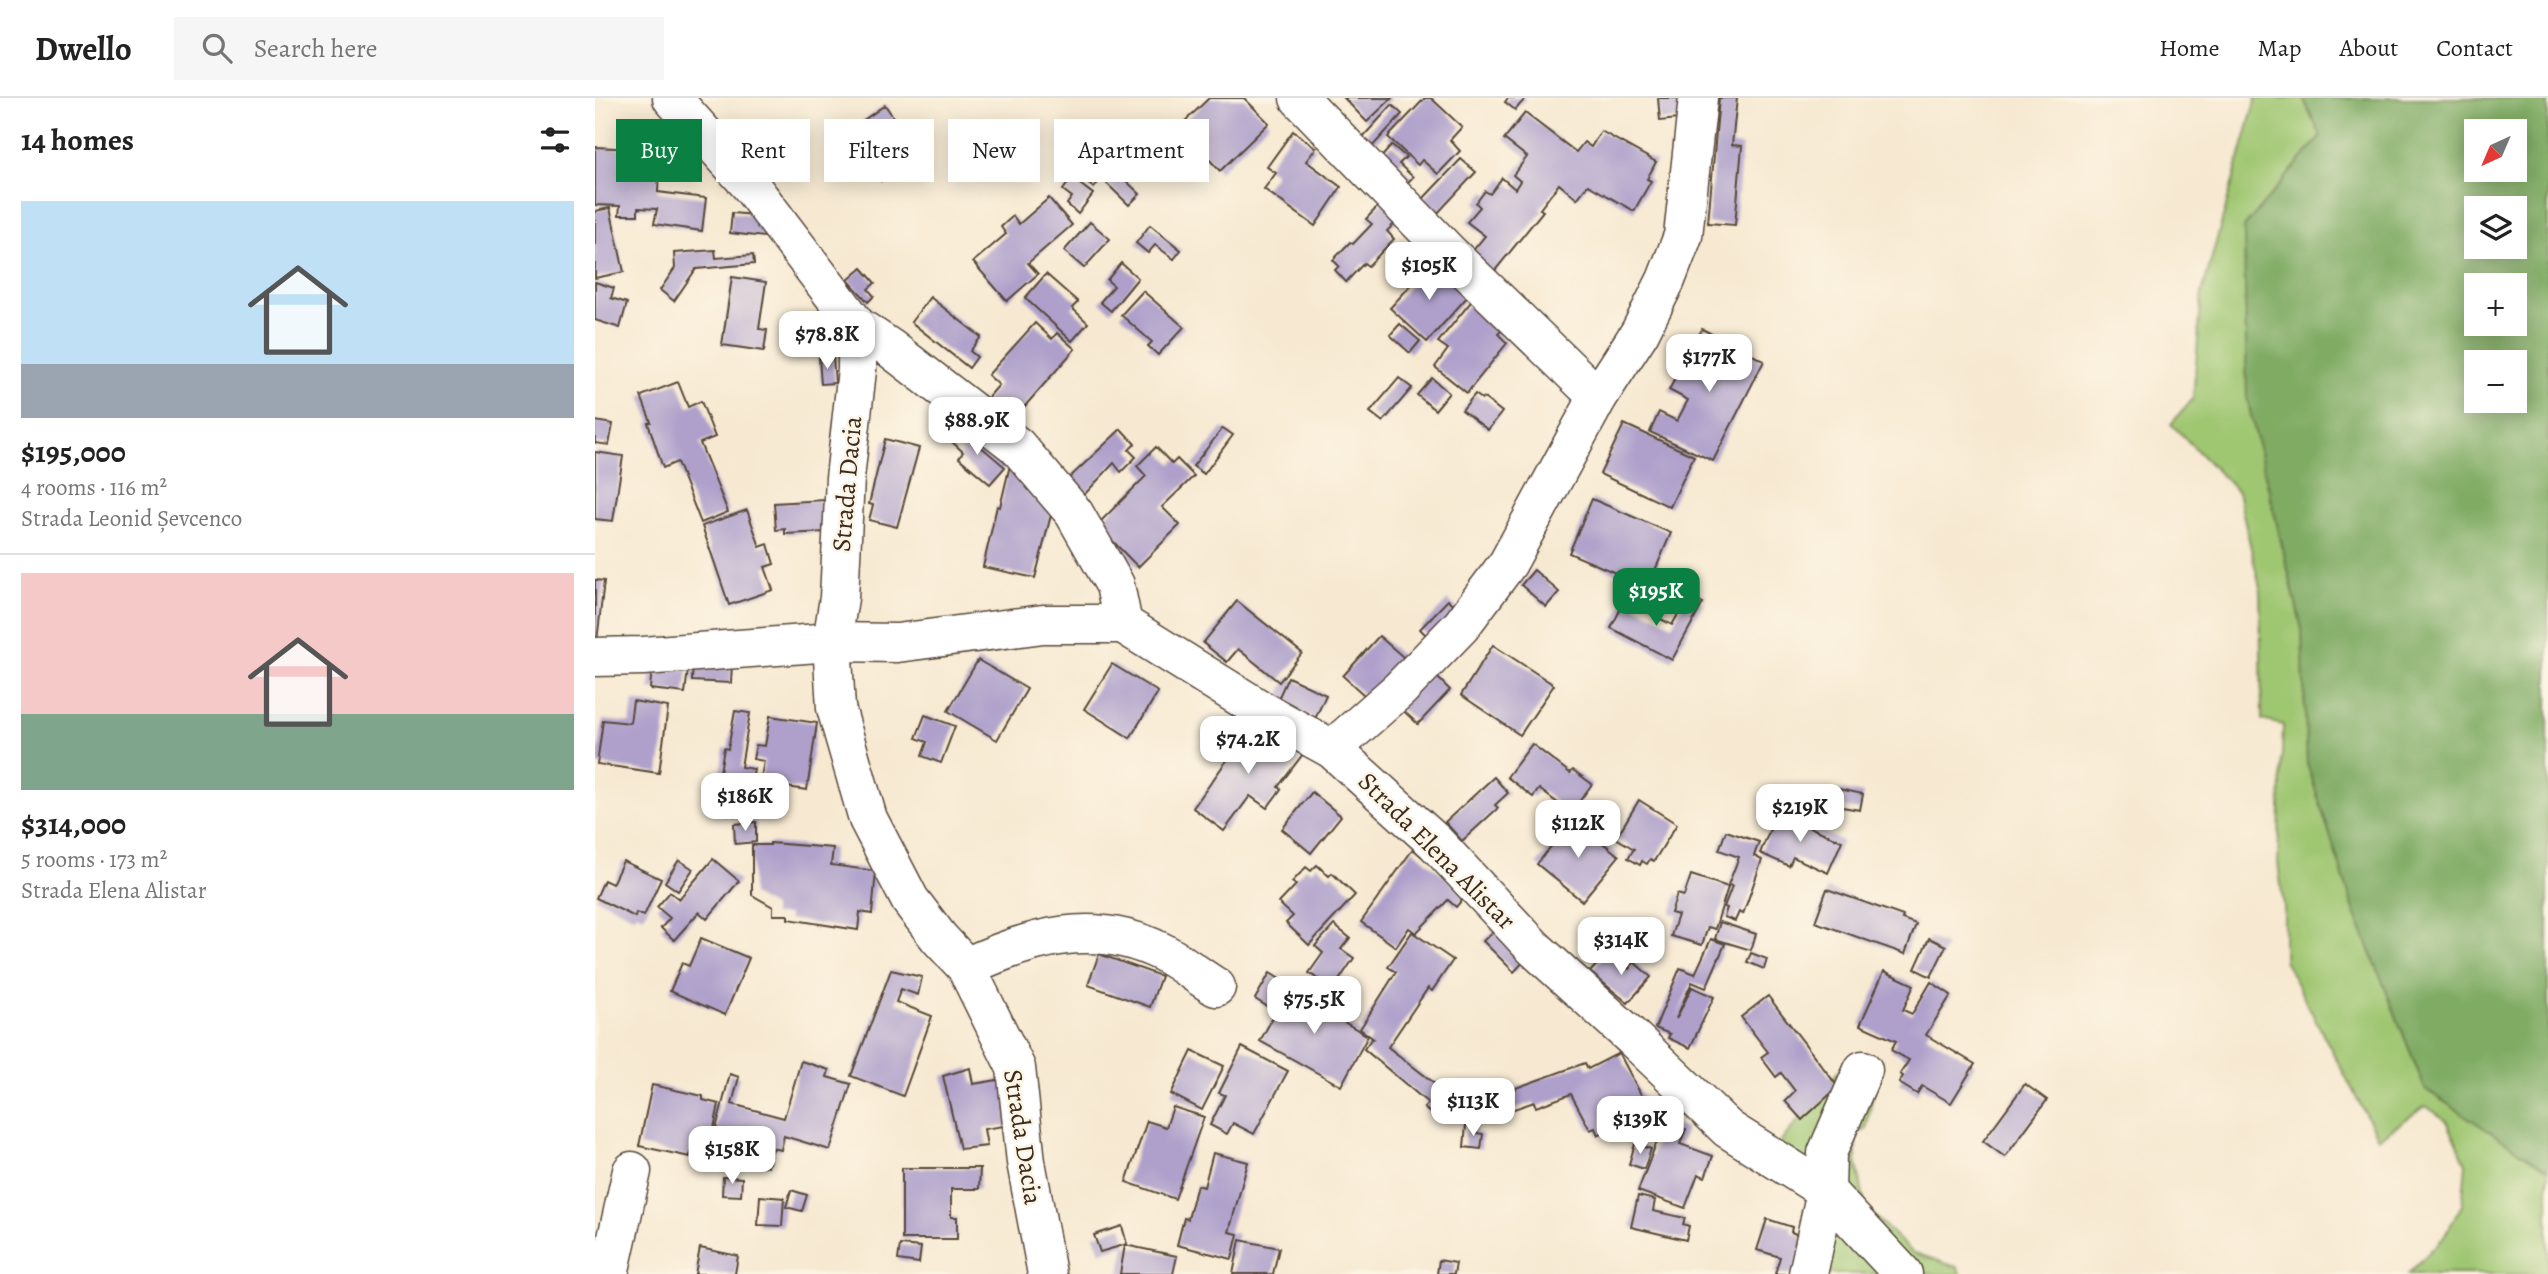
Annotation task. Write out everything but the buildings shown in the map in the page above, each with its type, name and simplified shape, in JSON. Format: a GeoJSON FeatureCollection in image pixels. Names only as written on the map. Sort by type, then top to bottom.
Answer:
{"type":"FeatureCollection","features":[{"type":"Feature","properties":{"kind":"street"},"geometry":{"type":"LineString","coordinates":[[595,657],[832,642],[897,643],[1043,624],[1123,624],[1115,585],[1074,513],[1017,446],[890,348],[857,326],[750,185],[672,98]]}},
{"type":"Feature","properties":{"kind":"street"},"geometry":{"type":"LineString","coordinates":[[1299,98],[1449,253],[1598,397]]}},
{"type":"Feature","properties":{"kind":"street"},"geometry":{"type":"LineString","coordinates":[[1332,749],[1400,689],[1461,626],[1508,563],[1598,397],[1640,332],[1666,280],[1683,236],[1697,98]]}},
{"type":"Feature","properties":{"kind":"street","name":"Strada Dacia"},"geometry":{"type":"LineString","coordinates":[[857,326],[857,370],[845,478],[839,598],[832,642],[836,708],[868,819],[910,900],[939,938],[966,967],[1016,1068],[1025,1162],[1047,1274]]}},
{"type":"Feature","properties":{"kind":"street","name":"Strada Elena Alistar"},"geometry":{"type":"LineString","coordinates":[[1123,624],[1261,710],[1332,749],[1435,842],[1534,948],[1728,1129],[1826,1191],[1903,1274]]}},
{"type":"Feature","properties":{"kind":"street"},"geometry":{"type":"LineString","coordinates":[[966,967],[1030,940],[1067,934],[1110,934],[1162,953],[1216,987]]}},
{"type":"Feature","properties":{"kind":"street"},"geometry":{"type":"LineString","coordinates":[[1808,1274],[1826,1191],[1827,1153],[1863,1070]]}},
{"type":"Feature","properties":{"kind":"street"},"geometry":{"type":"LineString","coordinates":[[609,1274],[632,1171]]}},
{"type":"Feature","properties":{"kind":"green space"},"geometry":{"type":"Polygon","coordinates":[[[2256,98],[2303,98],[2321,136],[2244,227],[2247,398],[2302,629],[2307,763],[2353,907],[2425,1089],[2548,1170],[2548,1274],[2408,1274],[2444,1237],[2462,1205],[2466,1164],[2447,1121],[2426,1106],[2378,1138],[2284,960],[2284,907],[2278,863],[2283,725],[2262,720],[2260,588],[2238,492],[2171,424],[2193,399],[2202,293],[2256,98]]]}},
{"type":"Feature","properties":{"kind":"green space"},"geometry":{"type":"Polygon","coordinates":[[[2303,98],[2548,98],[2548,1170],[2425,1089],[2353,907],[2307,763],[2302,629],[2247,398],[2244,227],[2321,136],[2303,98]]]}},
{"type":"Feature","properties":{"kind":"green space"},"geometry":{"type":"Polygon","coordinates":[[[1861,1059],[1877,1074],[1866,1130],[1856,1133],[1856,1161],[1866,1208],[1912,1252],[1957,1267],[1961,1274],[1797,1274],[1811,1205],[1779,1144],[1843,1065],[1861,1059]]]}}]}
